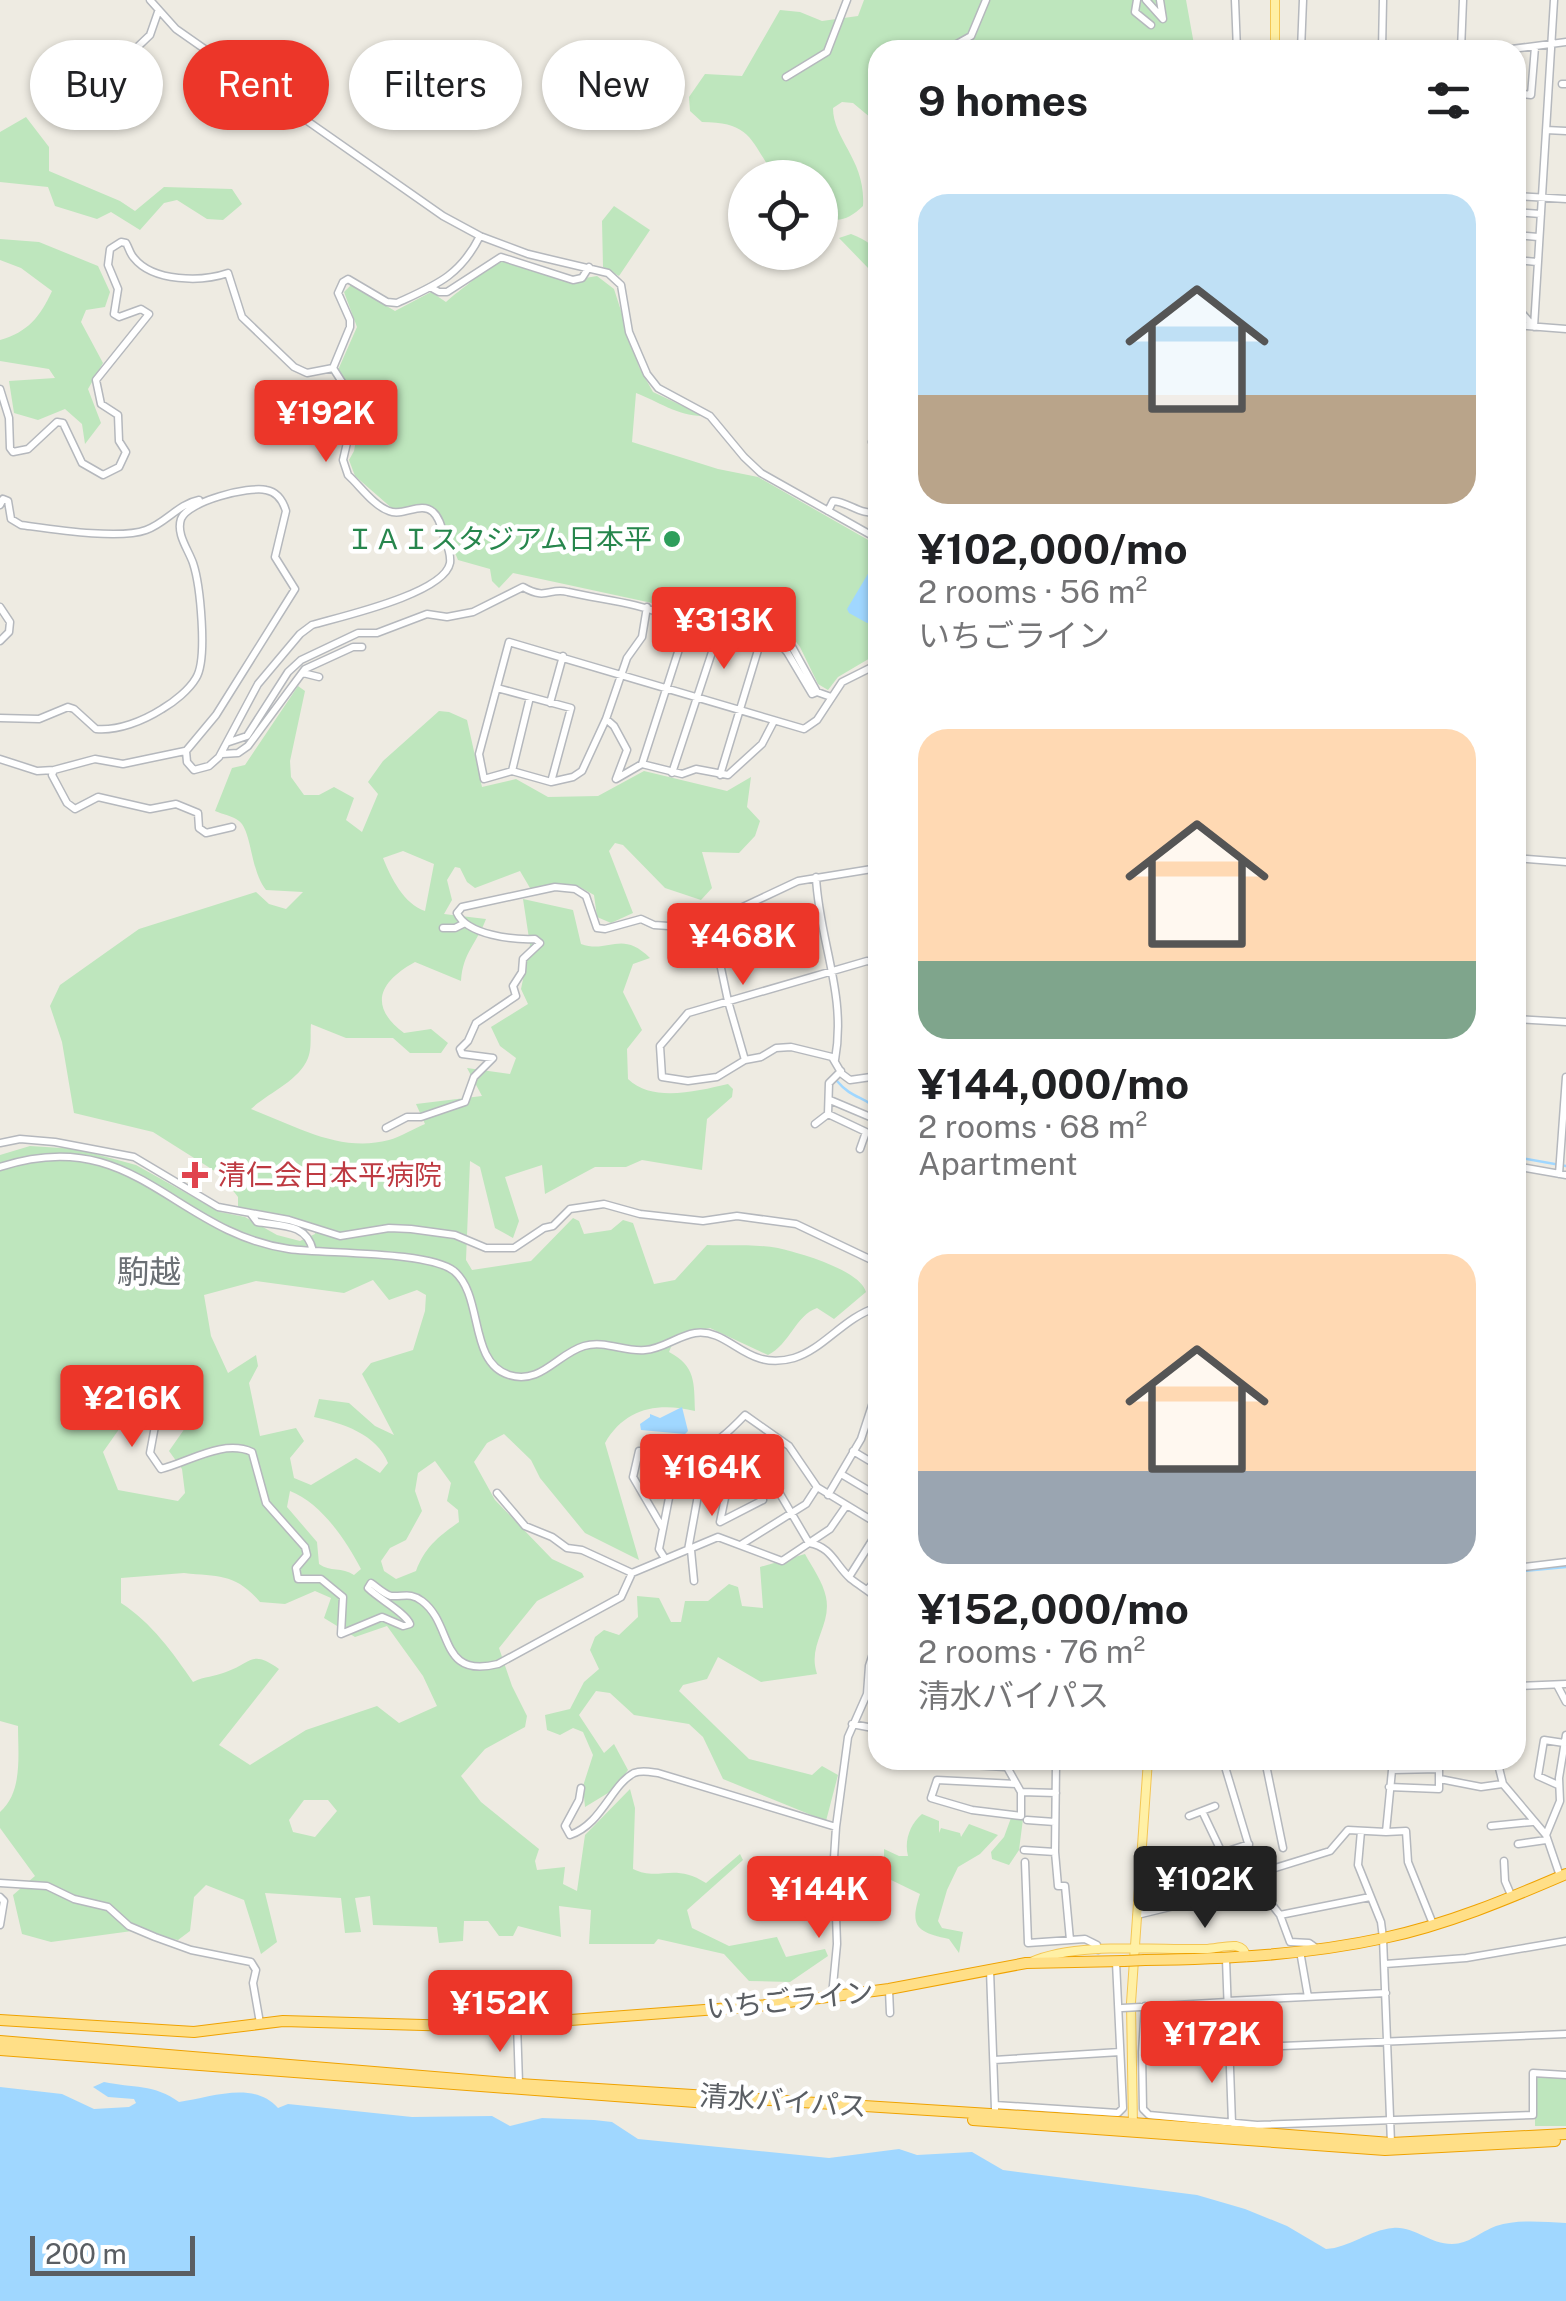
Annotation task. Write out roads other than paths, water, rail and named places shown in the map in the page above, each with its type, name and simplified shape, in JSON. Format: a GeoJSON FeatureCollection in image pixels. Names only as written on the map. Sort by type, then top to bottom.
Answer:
{"type":"FeatureCollection","features":[{"type":"Feature","properties":{"kind":"highway","name":"いちごライン"},"geometry":{"type":"LineString","coordinates":[[0,2020],[194,2032],[260,2022],[458,2026],[758,2006],[889,1989],[1026,1963],[1226,1959],[1383,1938],[1564,1876]]}},
{"type":"Feature","properties":{"kind":"highway","name":"清水バイパス"},"geometry":{"type":"LineString","coordinates":[[0,2042],[519,2084],[996,2110],[1385,2150],[1566,2137]]}},
{"type":"Feature","properties":{"kind":"highway","name":"清水バイパス"},"geometry":{"type":"LineString","coordinates":[[0,2050],[550,2094],[1392,2143],[1566,2137]]}},
{"type":"Feature","properties":{"kind":"highway"},"geometry":{"type":"LineString","coordinates":[[519,2084],[550,2094]]}},
{"type":"Feature","properties":{"kind":"main road"},"geometry":{"type":"LineString","coordinates":[[1274,0],[1275,40]]}},
{"type":"Feature","properties":{"kind":"main road"},"geometry":{"type":"LineString","coordinates":[[1133,2127],[1131,2003],[1147,1770]]}},
{"type":"Feature","properties":{"kind":"main road"},"geometry":{"type":"LineString","coordinates":[[1026,1963],[1046,1955],[1136,1948],[1209,1950],[1236,1946],[1247,1957]]}},
{"type":"Feature","properties":{"kind":"street"},"geometry":{"type":"LineString","coordinates":[[150,0],[176,30],[443,216],[480,236],[528,254],[608,273],[621,286],[629,332],[658,388],[710,416],[761,473],[868,533]]}},
{"type":"Feature","properties":{"kind":"street"},"geometry":{"type":"LineString","coordinates":[[786,77],[821,58],[830,47],[847,0]]}},
{"type":"Feature","properties":{"kind":"street"},"geometry":{"type":"LineString","coordinates":[[964,40],[971,36],[986,0]]}},
{"type":"Feature","properties":{"kind":"street"},"geometry":{"type":"LineString","coordinates":[[1137,0],[1134,12],[1151,25]]}},
{"type":"Feature","properties":{"kind":"street"},"geometry":{"type":"LineString","coordinates":[[1146,0],[1163,19],[1160,0]]}},
{"type":"Feature","properties":{"kind":"street"},"geometry":{"type":"LineString","coordinates":[[1235,0],[1237,40]]}},
{"type":"Feature","properties":{"kind":"street"},"geometry":{"type":"LineString","coordinates":[[1302,40],[1304,0]]}},
{"type":"Feature","properties":{"kind":"street"},"geometry":{"type":"LineString","coordinates":[[1382,40],[1383,0]]}},
{"type":"Feature","properties":{"kind":"street"},"geometry":{"type":"LineString","coordinates":[[1461,40],[1463,0]]}},
{"type":"Feature","properties":{"kind":"street"},"geometry":{"type":"LineString","coordinates":[[1534,327],[1554,0]]}},
{"type":"Feature","properties":{"kind":"street"},"geometry":{"type":"LineString","coordinates":[[145,40],[158,12]]}},
{"type":"Feature","properties":{"kind":"street"},"geometry":{"type":"LineString","coordinates":[[1526,48],[1566,42]]}},
{"type":"Feature","properties":{"kind":"street"},"geometry":{"type":"LineString","coordinates":[[1526,94],[1531,94],[1535,47]]}},
{"type":"Feature","properties":{"kind":"street"},"geometry":{"type":"LineString","coordinates":[[1546,130],[1566,132]]}},
{"type":"Feature","properties":{"kind":"street"},"geometry":{"type":"LineString","coordinates":[[1526,197],[1566,200]]}},
{"type":"Feature","properties":{"kind":"street"},"geometry":{"type":"LineString","coordinates":[[1526,213],[1540,214]]}},
{"type":"Feature","properties":{"kind":"street"},"geometry":{"type":"LineString","coordinates":[[332,368],[350,328],[338,292],[342,282],[354,281],[392,304],[430,287],[462,266],[480,236]]}},
{"type":"Feature","properties":{"kind":"street"},"geometry":{"type":"LineString","coordinates":[[1526,236],[1538,237]]}},
{"type":"Feature","properties":{"kind":"street"},"geometry":{"type":"LineString","coordinates":[[0,388],[13,452],[28,449],[58,422],[64,423],[82,463],[102,475],[119,467],[126,452],[119,441],[118,414],[101,404],[96,380],[149,314],[141,308],[119,317],[114,314],[118,289],[108,265],[110,248],[121,242],[126,243],[134,258],[157,273],[189,280],[228,273],[242,317],[294,368],[306,372],[332,368]]}},
{"type":"Feature","properties":{"kind":"street"},"geometry":{"type":"LineString","coordinates":[[430,287],[447,292],[501,256],[573,280],[582,278],[589,266]]}},
{"type":"Feature","properties":{"kind":"street"},"geometry":{"type":"LineString","coordinates":[[1526,261],[1536,262]]}},
{"type":"Feature","properties":{"kind":"street"},"geometry":{"type":"LineString","coordinates":[[1526,318],[1534,327]]}},
{"type":"Feature","properties":{"kind":"street"},"geometry":{"type":"LineString","coordinates":[[1526,326],[1566,329]]}},
{"type":"Feature","properties":{"kind":"street"},"geometry":{"type":"LineString","coordinates":[[186,751],[186,762],[194,770],[209,766],[222,754],[258,684],[312,625],[399,601],[450,566],[449,549],[433,512],[426,508],[400,513],[385,510],[348,475],[343,460],[356,404],[332,368]]}},
{"type":"Feature","properties":{"kind":"street"},"geometry":{"type":"LineString","coordinates":[[0,504],[3,499],[8,501],[10,518],[21,526],[132,534],[166,522],[185,504],[264,489],[276,494],[286,511],[275,557],[296,589],[216,715],[186,751],[123,764],[95,759],[37,771],[0,759]]}},
{"type":"Feature","properties":{"kind":"street"},"geometry":{"type":"LineString","coordinates":[[0,718],[39,718],[68,707],[96,729],[116,728],[156,713],[194,682],[201,661],[199,598],[194,566],[180,526],[184,513],[205,501]]}},
{"type":"Feature","properties":{"kind":"street"},"geometry":{"type":"LineString","coordinates":[[828,511],[833,501],[868,513]]}},
{"type":"Feature","properties":{"kind":"street"},"geometry":{"type":"LineString","coordinates":[[229,742],[248,736],[296,663],[358,633],[377,632],[427,614],[457,616],[523,587],[536,595],[567,591],[596,596],[647,607],[670,617],[671,614],[702,620],[754,611],[772,620],[791,645],[814,693]]}},
{"type":"Feature","properties":{"kind":"street"},"geometry":{"type":"LineString","coordinates":[[0,607],[9,617],[10,628],[0,642]]}},
{"type":"Feature","properties":{"kind":"street"},"geometry":{"type":"LineString","coordinates":[[647,607],[642,637],[621,673],[606,719],[582,771],[551,782],[512,771],[489,780],[482,776],[479,754],[509,642],[621,673],[804,730],[816,720],[842,682],[868,669]]}},
{"type":"Feature","properties":{"kind":"street"},"geometry":{"type":"LineString","coordinates":[[606,719],[626,750],[616,779],[642,764],[680,646],[765,626]]}},
{"type":"Feature","properties":{"kind":"street"},"geometry":{"type":"LineString","coordinates":[[765,626],[788,652],[814,693],[829,701]]}},
{"type":"Feature","properties":{"kind":"street"},"geometry":{"type":"LineString","coordinates":[[720,774],[765,626]]}},
{"type":"Feature","properties":{"kind":"street"},"geometry":{"type":"LineString","coordinates":[[672,773],[717,636]]}},
{"type":"Feature","properties":{"kind":"street"},"geometry":{"type":"LineString","coordinates":[[222,754],[238,754],[248,746],[302,673],[362,646]]}},
{"type":"Feature","properties":{"kind":"street"},"geometry":{"type":"LineString","coordinates":[[550,702],[563,656]]}},
{"type":"Feature","properties":{"kind":"street"},"geometry":{"type":"LineString","coordinates":[[302,673],[319,677]]}},
{"type":"Feature","properties":{"kind":"street"},"geometry":{"type":"LineString","coordinates":[[497,688],[571,708],[551,782]]}},
{"type":"Feature","properties":{"kind":"street"},"geometry":{"type":"LineString","coordinates":[[512,771],[530,697]]}},
{"type":"Feature","properties":{"kind":"street"},"geometry":{"type":"LineString","coordinates":[[642,764],[672,773],[696,769],[728,775],[762,744],[774,721]]}},
{"type":"Feature","properties":{"kind":"street"},"geometry":{"type":"LineString","coordinates":[[54,770],[53,779],[75,809],[98,797],[150,809],[176,804],[198,813],[202,832],[211,834],[232,827]]}},
{"type":"Feature","properties":{"kind":"street"},"geometry":{"type":"LineString","coordinates":[[1526,859],[1566,862]]}},
{"type":"Feature","properties":{"kind":"street"},"geometry":{"type":"LineString","coordinates":[[463,924],[457,911],[472,903],[566,887],[586,896],[597,928],[641,919],[654,925],[698,928],[786,884],[868,869]]}},
{"type":"Feature","properties":{"kind":"street"},"geometry":{"type":"LineString","coordinates":[[816,877],[817,902],[840,1006],[834,1061]]}},
{"type":"Feature","properties":{"kind":"street"},"geometry":{"type":"LineString","coordinates":[[711,921],[728,1001],[746,1060]]}},
{"type":"Feature","properties":{"kind":"street"},"geometry":{"type":"LineString","coordinates":[[386,1128],[407,1117],[421,1117],[465,1102],[474,1077],[493,1058],[462,1054],[460,1049],[476,1023],[516,996],[513,986],[522,972],[521,963],[539,946],[535,939],[515,939],[463,924],[443,928]]}},
{"type":"Feature","properties":{"kind":"street"},"geometry":{"type":"LineString","coordinates":[[868,961],[688,1013],[660,1046],[662,1077],[688,1082],[710,1079],[776,1048],[791,1047],[828,1055],[841,1072],[856,1081],[868,1078]]}},
{"type":"Feature","properties":{"kind":"street"},"geometry":{"type":"LineString","coordinates":[[1526,1019],[1566,1022]]}},
{"type":"Feature","properties":{"kind":"street"},"geometry":{"type":"LineString","coordinates":[[815,1124],[828,1114],[830,1083],[841,1072]]}},
{"type":"Feature","properties":{"kind":"street"},"geometry":{"type":"LineString","coordinates":[[1526,1168],[1563,1175],[1566,1077]]}},
{"type":"Feature","properties":{"kind":"street"},"geometry":{"type":"LineString","coordinates":[[830,1100],[868,1117]]}},
{"type":"Feature","properties":{"kind":"street"},"geometry":{"type":"LineString","coordinates":[[828,1114],[866,1132],[860,1148]]}},
{"type":"Feature","properties":{"kind":"street"},"geometry":{"type":"LineString","coordinates":[[0,1144],[20,1139],[55,1142],[134,1157],[208,1202],[340,1236],[389,1228],[411,1229],[455,1235],[486,1248],[514,1248],[538,1231],[553,1226],[570,1208],[604,1204],[640,1214],[703,1220],[737,1216],[796,1224],[868,1258]]}},
{"type":"Feature","properties":{"kind":"street"},"geometry":{"type":"LineString","coordinates":[[0,1167],[59,1156],[110,1164],[153,1184],[225,1230],[275,1246],[426,1260],[453,1271],[468,1290],[485,1351],[507,1374],[526,1377],[539,1373],[587,1345],[640,1351],[687,1335],[706,1333],[749,1356],[779,1361],[808,1352],[868,1311]]}},
{"type":"Feature","properties":{"kind":"street"},"geometry":{"type":"LineString","coordinates":[[251,1214],[256,1222],[300,1230],[309,1238],[313,1252]]}},
{"type":"Feature","properties":{"kind":"street"},"geometry":{"type":"LineString","coordinates":[[113,1412],[149,1417],[155,1426],[150,1453],[161,1469],[189,1457],[235,1448],[252,1452],[266,1503],[305,1547],[306,1556],[296,1568],[298,1578],[321,1578],[344,1597],[341,1634],[382,1617],[403,1626],[410,1624],[406,1616],[368,1588],[371,1584],[390,1596],[408,1594],[421,1600],[430,1609],[454,1655],[463,1664],[484,1667],[498,1664],[621,1598],[632,1574]]}},
{"type":"Feature","properties":{"kind":"street"},"geometry":{"type":"LineString","coordinates":[[662,1527],[632,1477],[639,1451],[677,1457],[724,1437],[745,1416],[788,1446],[817,1488],[868,1520]]}},
{"type":"Feature","properties":{"kind":"street"},"geometry":{"type":"LineString","coordinates":[[828,1494],[868,1418]]}},
{"type":"Feature","properties":{"kind":"street"},"geometry":{"type":"LineString","coordinates":[[724,1437],[763,1464],[809,1542],[822,1545],[849,1577],[867,1590]]}},
{"type":"Feature","properties":{"kind":"street"},"geometry":{"type":"LineString","coordinates":[[694,1581],[690,1550],[707,1446]]}},
{"type":"Feature","properties":{"kind":"street"},"geometry":{"type":"LineString","coordinates":[[853,1451],[868,1460]]}},
{"type":"Feature","properties":{"kind":"street"},"geometry":{"type":"LineString","coordinates":[[664,1558],[659,1549],[677,1457]]}},
{"type":"Feature","properties":{"kind":"street"},"geometry":{"type":"LineString","coordinates":[[718,1536],[720,1522],[730,1469],[749,1474],[762,1500],[720,1522]]}},
{"type":"Feature","properties":{"kind":"street"},"geometry":{"type":"LineString","coordinates":[[841,1474],[868,1490]]}},
{"type":"Feature","properties":{"kind":"street"},"geometry":{"type":"LineString","coordinates":[[742,1544],[806,1504],[817,1488]]}},
{"type":"Feature","properties":{"kind":"street"},"geometry":{"type":"LineString","coordinates":[[496,1492],[525,1526],[632,1574],[718,1536],[782,1561],[830,1529],[846,1506]]}},
{"type":"Feature","properties":{"kind":"street"},"geometry":{"type":"LineString","coordinates":[[849,1577],[868,1544]]}},
{"type":"Feature","properties":{"kind":"street"},"geometry":{"type":"LineString","coordinates":[[692,1561],[704,1561]]}},
{"type":"Feature","properties":{"kind":"street"},"geometry":{"type":"LineString","coordinates":[[1526,1567],[1566,1562]]}},
{"type":"Feature","properties":{"kind":"street"},"geometry":{"type":"LineString","coordinates":[[832,1997],[838,1944],[836,1827],[852,1724],[867,1694],[868,1666]]}},
{"type":"Feature","properties":{"kind":"street"},"geometry":{"type":"LineString","coordinates":[[1526,1686],[1561,1684],[1566,1702]]}},
{"type":"Feature","properties":{"kind":"street"},"geometry":{"type":"LineString","coordinates":[[852,1724],[868,1727]]}},
{"type":"Feature","properties":{"kind":"street"},"geometry":{"type":"LineString","coordinates":[[1546,1838],[1560,1801],[1561,1789],[1565,1739],[1544,1740],[1538,1776],[1561,1789]]}},
{"type":"Feature","properties":{"kind":"street"},"geometry":{"type":"LineString","coordinates":[[1008,1770],[1019,1788],[1021,1816],[972,1810],[931,1798],[937,1780],[1019,1788],[1056,1793]]}},
{"type":"Feature","properties":{"kind":"street"},"geometry":{"type":"LineString","coordinates":[[1056,1770],[1055,1852],[1058,1886],[1065,1886],[1070,1940]]}},
{"type":"Feature","properties":{"kind":"street"},"geometry":{"type":"LineString","coordinates":[[1226,1770],[1264,1893],[1280,1915],[1290,1942],[1309,1943],[1316,1948]]}},
{"type":"Feature","properties":{"kind":"street"},"geometry":{"type":"LineString","coordinates":[[1267,1770],[1283,1848]]}},
{"type":"Feature","properties":{"kind":"street"},"geometry":{"type":"LineString","coordinates":[[1386,1832],[1391,1770]]}},
{"type":"Feature","properties":{"kind":"street"},"geometry":{"type":"LineString","coordinates":[[1390,1787],[1439,1789],[1439,1770]]}},
{"type":"Feature","properties":{"kind":"street"},"geometry":{"type":"LineString","coordinates":[[1500,1770],[1503,1784],[1546,1838],[1564,1876]]}},
{"type":"Feature","properties":{"kind":"street"},"geometry":{"type":"LineString","coordinates":[[581,1788],[565,1826],[570,1835],[598,1816],[630,1775],[642,1772],[658,1773],[836,1827]]}},
{"type":"Feature","properties":{"kind":"street"},"geometry":{"type":"LineString","coordinates":[[1440,1779],[1481,1787],[1503,1784]]}},
{"type":"Feature","properties":{"kind":"street"},"geometry":{"type":"LineString","coordinates":[[1189,1816],[1216,1806]]}},
{"type":"Feature","properties":{"kind":"street"},"geometry":{"type":"LineString","coordinates":[[1202,1811],[1222,1852],[1249,1844]]}},
{"type":"Feature","properties":{"kind":"street"},"geometry":{"type":"LineString","coordinates":[[1027,1820],[1055,1822]]}},
{"type":"Feature","properties":{"kind":"street"},"geometry":{"type":"LineString","coordinates":[[1491,1826],[1532,1822]]}},
{"type":"Feature","properties":{"kind":"street"},"geometry":{"type":"LineString","coordinates":[[1137,1915],[1199,1900],[1258,1873],[1330,1851],[1348,1830],[1406,1831],[1408,1862],[1433,1924]]}},
{"type":"Feature","properties":{"kind":"street"},"geometry":{"type":"LineString","coordinates":[[1360,1831],[1358,1865],[1383,1938],[1392,2143]]}},
{"type":"Feature","properties":{"kind":"street"},"geometry":{"type":"LineString","coordinates":[[1518,1844],[1546,1838]]}},
{"type":"Feature","properties":{"kind":"street"},"geometry":{"type":"LineString","coordinates":[[1024,1850],[1055,1852]]}},
{"type":"Feature","properties":{"kind":"street"},"geometry":{"type":"LineString","coordinates":[[1504,1860],[1505,1882],[1511,1896]]}},
{"type":"Feature","properties":{"kind":"street"},"geometry":{"type":"LineString","coordinates":[[1025,1862],[1028,1943],[1085,1939],[1096,1945],[1098,1951]]}},
{"type":"Feature","properties":{"kind":"street"},"geometry":{"type":"LineString","coordinates":[[0,1883],[47,1886],[74,1899],[108,1907],[129,1926],[155,1938],[251,1962],[256,1970],[253,1984],[260,2022]]}},
{"type":"Feature","properties":{"kind":"street"},"geometry":{"type":"LineString","coordinates":[[0,1897],[4,1902],[0,1925]]}},
{"type":"Feature","properties":{"kind":"street"},"geometry":{"type":"LineString","coordinates":[[1280,1915],[1370,1897]]}},
{"type":"Feature","properties":{"kind":"street"},"geometry":{"type":"LineString","coordinates":[[1385,1964],[1466,1958],[1566,1941]]}},
{"type":"Feature","properties":{"kind":"street"},"geometry":{"type":"LineString","coordinates":[[1300,1951],[1308,1997]]}},
{"type":"Feature","properties":{"kind":"street"},"geometry":{"type":"LineString","coordinates":[[1226,1959],[1232,2123]]}},
{"type":"Feature","properties":{"kind":"street"},"geometry":{"type":"LineString","coordinates":[[990,1970],[996,2110],[1118,2113],[1123,2108],[1120,1960]]}},
{"type":"Feature","properties":{"kind":"street"},"geometry":{"type":"LineString","coordinates":[[889,1989],[890,2014]]}},
{"type":"Feature","properties":{"kind":"street"},"geometry":{"type":"LineString","coordinates":[[1120,2008],[1386,1993]]}},
{"type":"Feature","properties":{"kind":"street"},"geometry":{"type":"LineString","coordinates":[[1143,2006],[1143,2109],[1149,2115],[1232,2123],[1533,2114],[1533,2073],[1566,2075]]}},
{"type":"Feature","properties":{"kind":"street"},"geometry":{"type":"LineString","coordinates":[[518,2024],[519,2084]]}},
{"type":"Feature","properties":{"kind":"street"},"geometry":{"type":"LineString","coordinates":[[1142,2052],[1566,2034]]}},
{"type":"Feature","properties":{"kind":"street"},"geometry":{"type":"LineString","coordinates":[[994,2060],[1120,2052]]}},
{"type":"Feature","properties":{"kind":"water"},"geometry":{"type":"Polygon","coordinates":[[[868,574],[868,623],[847,609],[868,574]]]}},
{"type":"Feature","properties":{"kind":"water"},"geometry":{"type":"Polygon","coordinates":[[[682,1407],[688,1431],[685,1434],[641,1430],[640,1424],[650,1414],[660,1418],[682,1407]]]}},
{"type":"Feature","properties":{"kind":"water"},"geometry":{"type":"Polygon","coordinates":[[[104,2082],[152,2089],[179,2102],[244,2093],[268,2100],[278,2108],[288,2104],[412,2117],[492,2116],[510,2126],[542,2118],[594,2120],[612,2122],[638,2139],[829,2158],[899,2149],[917,2155],[972,2152],[1003,2170],[1197,2195],[1287,2226],[1326,2249],[1393,2228],[1452,2244],[1504,2224],[1566,2223],[1566,2301],[0,2301],[0,2087],[62,2094],[94,2109],[136,2103],[134,2099],[108,2097],[93,2087],[104,2082]]]}},
{"type":"Feature","properties":{"kind":"waterway"},"geometry":{"type":"LineString","coordinates":[[837,1081],[868,1102]]}},
{"type":"Feature","properties":{"kind":"waterway"},"geometry":{"type":"LineString","coordinates":[[1526,1159],[1566,1166]]}},
{"type":"Feature","properties":{"kind":"waterway"},"geometry":{"type":"LineString","coordinates":[[1526,1571],[1566,1567]]}},
{"type":"Feature","properties":{"kind":"place","name":"ＩＡＩスタジアム日本平"},"geometry":{"type":"Point","coordinates":[672,539]}},
{"type":"Feature","properties":{"kind":"place","name":"清仁会日本平病院"},"geometry":{"type":"Point","coordinates":[195,1175]}},
{"type":"Feature","properties":{"kind":"district","name":"駒越"},"geometry":{"type":"Point","coordinates":[149,1272]}}]}
